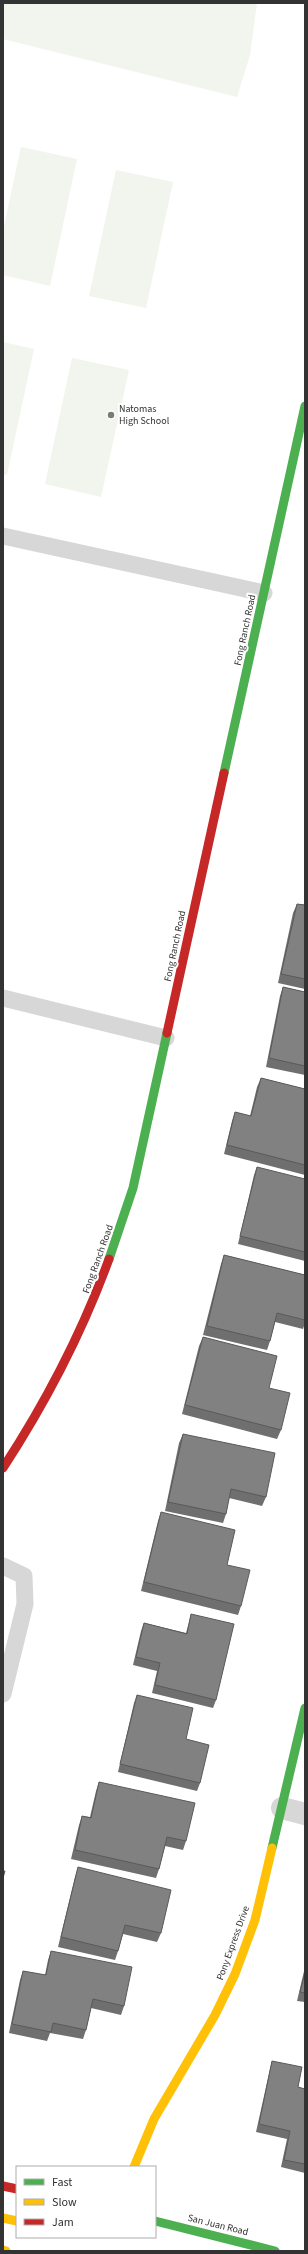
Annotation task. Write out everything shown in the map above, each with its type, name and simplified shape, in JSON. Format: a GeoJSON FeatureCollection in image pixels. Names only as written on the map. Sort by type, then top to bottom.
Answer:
{"type":"FeatureCollection","features":[{"type":"Feature","properties":{"kind":"street","name":"Fong Ranch Road"},"geometry":{"type":"LineString","coordinates":[[3,1468],[20,1443],[70,1354],[98,1292],[133,1188],[305,406]]}},
{"type":"Feature","properties":{"kind":"street","name":"Pony Express Drive"},"geometry":{"type":"LineString","coordinates":[[134,2166],[154,2120],[180,2072],[215,2015],[236,1974],[255,1920],[305,1708]]}},
{"type":"Feature","properties":{"kind":"street"},"geometry":{"type":"LineString","coordinates":[[282,1808],[305,1814]]}},
{"type":"Feature","properties":{"kind":"street"},"geometry":{"type":"LineString","coordinates":[[3,2186],[16,2189]]}},
{"type":"Feature","properties":{"kind":"street"},"geometry":{"type":"LineString","coordinates":[[3,2218],[16,2221]]}},
{"type":"Feature","properties":{"kind":"street","name":"San Juan Road"},"geometry":{"type":"LineString","coordinates":[[156,2221],[276,2251]]}},
{"type":"Feature","properties":{"kind":"lane"},"geometry":{"type":"LineString","coordinates":[[3,536],[264,593]]}},
{"type":"Feature","properties":{"kind":"lane"},"geometry":{"type":"LineString","coordinates":[[3,998],[166,1038]]}},
{"type":"Feature","properties":{"kind":"lane"},"geometry":{"type":"LineString","coordinates":[[3,1566],[24,1576],[25,1604],[3,1694]]}},
{"type":"Feature","properties":{"kind":"shaded area"},"geometry":{"type":"Polygon","coordinates":[[[3,3],[257,3],[250,55],[237,97],[3,39],[3,3]]]}},
{"type":"Feature","properties":{"kind":"shaded area"},"geometry":{"type":"Polygon","coordinates":[[[21,147],[77,159],[50,286],[3,275],[3,231],[21,147]]]}},
{"type":"Feature","properties":{"kind":"shaded area"},"geometry":{"type":"Polygon","coordinates":[[[116,170],[173,182],[146,308],[89,296],[116,170]]]}},
{"type":"Feature","properties":{"kind":"shaded area"},"geometry":{"type":"Polygon","coordinates":[[[3,342],[34,349],[7,475],[3,474],[3,342]]]}},
{"type":"Feature","properties":{"kind":"shaded area"},"geometry":{"type":"Polygon","coordinates":[[[72,358],[129,370],[101,497],[45,484],[72,358]]]}},
{"type":"Feature","properties":{"kind":"building"},"geometry":{"type":"Polygon","coordinates":[[[297,904],[305,905],[305,979],[281,974],[297,904]]]}},
{"type":"Feature","properties":{"kind":"building"},"geometry":{"type":"Polygon","coordinates":[[[283,987],[305,992],[305,1066],[269,1058],[283,987]]]}},
{"type":"Feature","properties":{"kind":"building"},"geometry":{"type":"Polygon","coordinates":[[[261,1078],[305,1089],[305,1165],[227,1145],[235,1112],[251,1116],[261,1078]]]}},
{"type":"Feature","properties":{"kind":"building"},"geometry":{"type":"Polygon","coordinates":[[[257,1167],[305,1179],[305,1252],[240,1236],[257,1167]]]}},
{"type":"Feature","properties":{"kind":"building"},"geometry":{"type":"Polygon","coordinates":[[[224,1255],[305,1275],[305,1320],[277,1313],[270,1341],[207,1326],[224,1255]]]}},
{"type":"Feature","properties":{"kind":"building"},"geometry":{"type":"Polygon","coordinates":[[[203,1337],[277,1356],[269,1388],[290,1393],[281,1430],[185,1405],[203,1337]]]}},
{"type":"Feature","properties":{"kind":"building"},"geometry":{"type":"Polygon","coordinates":[[[183,1434],[275,1453],[266,1497],[231,1489],[226,1514],[168,1502],[183,1434]]]}},
{"type":"Feature","properties":{"kind":"building"},"geometry":{"type":"Polygon","coordinates":[[[161,1512],[235,1530],[227,1565],[250,1570],[241,1606],[144,1582],[161,1512]]]}},
{"type":"Feature","properties":{"kind":"building"},"geometry":{"type":"Polygon","coordinates":[[[191,1614],[234,1624],[216,1700],[155,1685],[160,1663],[136,1657],[144,1623],[187,1634],[191,1614]]]}},
{"type":"Feature","properties":{"kind":"building"},"geometry":{"type":"Polygon","coordinates":[[[137,1695],[193,1708],[186,1739],[209,1745],[200,1783],[120,1764],[137,1695]]]}},
{"type":"Feature","properties":{"kind":"building"},"geometry":{"type":"Polygon","coordinates":[[[99,1782],[195,1803],[186,1841],[167,1837],[159,1869],[75,1850],[82,1816],[91,1818],[99,1782]]]}},
{"type":"Feature","properties":{"kind":"building"},"geometry":{"type":"Polygon","coordinates":[[[78,1867],[171,1890],[161,1933],[125,1925],[118,1951],[61,1937],[78,1867]]]}},
{"type":"Feature","properties":{"kind":"building"},"geometry":{"type":"Polygon","coordinates":[[[51,1951],[132,1967],[124,2006],[93,1999],[86,2030],[53,2023],[51,2032],[12,2024],[23,1971],[46,1975],[51,1951]]]}},
{"type":"Feature","properties":{"kind":"building"},"geometry":{"type":"Polygon","coordinates":[[[305,1972],[305,1993],[300,1992],[305,1972]]]}},
{"type":"Feature","properties":{"kind":"building"},"geometry":{"type":"Polygon","coordinates":[[[272,2061],[302,2067],[298,2087],[305,2089],[305,2164],[284,2160],[290,2131],[259,2124],[272,2061]]]}},
{"type":"Feature","properties":{"kind":"traffic: fast"},"geometry":{"type":"LineString","coordinates":[[224,773],[305,406]]}},
{"type":"Feature","properties":{"kind":"traffic: fast"},"geometry":{"type":"LineString","coordinates":[[109,1259],[133,1188],[167,1033]]}},
{"type":"Feature","properties":{"kind":"traffic: fast"},"geometry":{"type":"LineString","coordinates":[[272,1848],[305,1708]]}},
{"type":"Feature","properties":{"kind":"traffic: fast"},"geometry":{"type":"LineString","coordinates":[[156,2221],[275,2251]]}},
{"type":"Feature","properties":{"kind":"traffic: slow"},"geometry":{"type":"LineString","coordinates":[[134,2166],[154,2119],[215,2015],[235,1974],[255,1920],[272,1848]]}},
{"type":"Feature","properties":{"kind":"traffic: slow"},"geometry":{"type":"LineString","coordinates":[[3,2218],[16,2221]]}},
{"type":"Feature","properties":{"kind":"traffic: jam"},"geometry":{"type":"LineString","coordinates":[[167,1033],[224,773]]}},
{"type":"Feature","properties":{"kind":"traffic: jam"},"geometry":{"type":"LineString","coordinates":[[3,1468],[34,1418],[62,1366],[87,1314],[109,1259]]}},
{"type":"Feature","properties":{"kind":"traffic: jam"},"geometry":{"type":"LineString","coordinates":[[3,2186],[16,2189]]}},
{"type":"Feature","properties":{"kind":"place","name":"Natomas High School"},"geometry":{"type":"Point","coordinates":[111,415]}}]}
